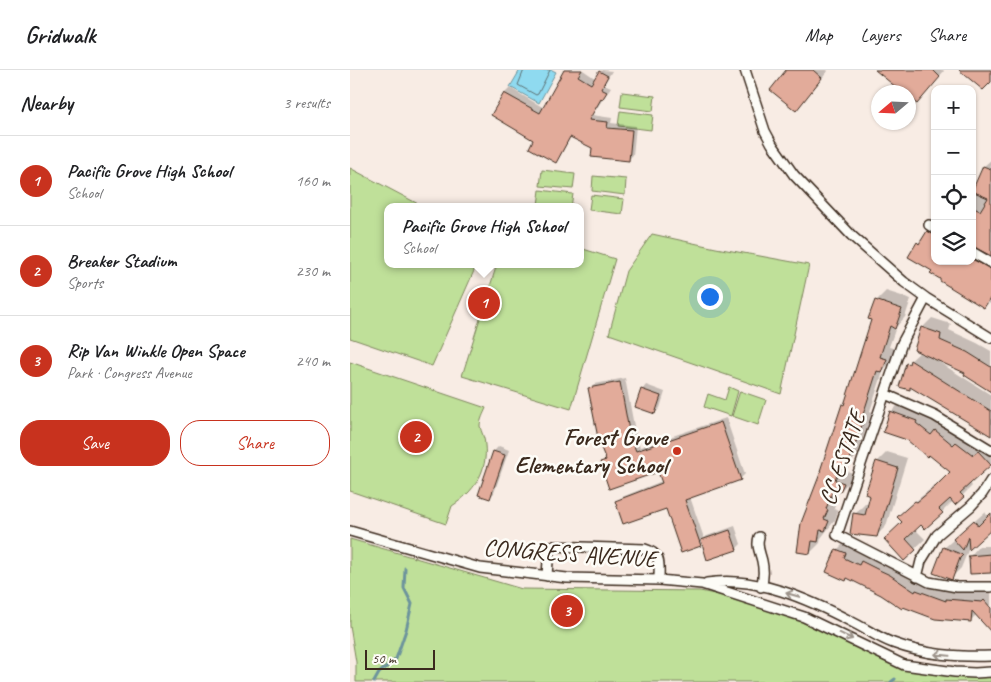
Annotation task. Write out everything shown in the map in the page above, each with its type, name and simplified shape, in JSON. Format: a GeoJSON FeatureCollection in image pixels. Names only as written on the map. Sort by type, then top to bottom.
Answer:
{"type":"FeatureCollection","features":[{"type":"Feature","properties":{"kind":"street"},"geometry":{"type":"LineString","coordinates":[[745,70],[772,144],[794,176],[867,251],[926,298],[991,338]]}},
{"type":"Feature","properties":{"kind":"street"},"geometry":{"type":"LineString","coordinates":[[976,254],[991,263]]}},
{"type":"Feature","properties":{"kind":"street","name":"CC ESTATE"},"geometry":{"type":"LineString","coordinates":[[917,577],[837,535],[902,343],[926,298]]}},
{"type":"Feature","properties":{"kind":"street","name":"CC ESTATE"},"geometry":{"type":"LineString","coordinates":[[885,394],[935,416],[991,450]]}},
{"type":"Feature","properties":{"kind":"street"},"geometry":{"type":"LineString","coordinates":[[991,480],[971,506],[937,535],[921,561],[917,577],[929,582],[957,587],[991,587]]}},
{"type":"Feature","properties":{"kind":"street","name":"CONGRESS AVENUE"},"geometry":{"type":"LineString","coordinates":[[350,531],[467,565],[547,576],[659,580],[702,584],[729,582],[761,586],[795,594],[891,642],[920,652],[964,657],[991,656]]}},
{"type":"Feature","properties":{"kind":"street"},"geometry":{"type":"LineString","coordinates":[[759,537],[757,547],[763,563],[764,575],[761,586]]}},
{"type":"Feature","properties":{"kind":"street"},"geometry":{"type":"LineString","coordinates":[[547,576],[549,546],[645,548],[652,551],[659,559],[659,580]]}},
{"type":"Feature","properties":{"kind":"street","name":"CONGRESS AVENUE"},"geometry":{"type":"LineString","coordinates":[[702,584],[804,617],[904,665],[955,672],[991,672]]}},
{"type":"Feature","properties":{"kind":"green space"},"geometry":{"type":"Polygon","coordinates":[[[622,92],[655,96],[653,111],[620,107],[622,92]]]}},
{"type":"Feature","properties":{"kind":"green space"},"geometry":{"type":"Polygon","coordinates":[[[620,111],[653,115],[651,130],[618,126],[620,111]]]}},
{"type":"Feature","properties":{"kind":"green space"},"geometry":{"type":"Polygon","coordinates":[[[350,168],[416,203],[384,203],[384,268],[475,268],[432,366],[350,338],[350,168]]]}},
{"type":"Feature","properties":{"kind":"green space"},"geometry":{"type":"Polygon","coordinates":[[[542,170],[575,174],[573,189],[540,186],[542,170]]]}},
{"type":"Feature","properties":{"kind":"green space"},"geometry":{"type":"Polygon","coordinates":[[[593,176],[626,179],[625,195],[592,191],[593,176]]]}},
{"type":"Feature","properties":{"kind":"green space"},"geometry":{"type":"Polygon","coordinates":[[[540,190],[573,194],[572,203],[538,203],[540,190]]]}},
{"type":"Feature","properties":{"kind":"green space"},"geometry":{"type":"Polygon","coordinates":[[[591,195],[624,199],[622,214],[589,210],[591,195]]]}},
{"type":"Feature","properties":{"kind":"green space"},"geometry":{"type":"Polygon","coordinates":[[[652,234],[809,265],[781,394],[609,334],[626,271],[652,234]]]}},
{"type":"Feature","properties":{"kind":"green space"},"geometry":{"type":"Polygon","coordinates":[[[584,249],[615,259],[571,409],[462,376],[496,268],[584,268],[584,249]]]}},
{"type":"Feature","properties":{"kind":"green space"},"geometry":{"type":"Polygon","coordinates":[[[350,362],[486,408],[480,426],[485,445],[482,472],[467,494],[452,506],[446,524],[350,491],[350,362]]]}},
{"type":"Feature","properties":{"kind":"green space"},"geometry":{"type":"Polygon","coordinates":[[[729,387],[738,391],[731,416],[704,407],[708,394],[725,400],[729,387]]]}},
{"type":"Feature","properties":{"kind":"green space"},"geometry":{"type":"Polygon","coordinates":[[[740,391],[766,400],[758,425],[732,416],[740,391]]]}},
{"type":"Feature","properties":{"kind":"green space"},"geometry":{"type":"Polygon","coordinates":[[[350,539],[522,589],[700,591],[729,597],[804,617],[904,665],[991,672],[991,682],[356,682],[356,662],[350,626],[350,539]]]}},
{"type":"Feature","properties":{"kind":"water"},"geometry":{"type":"Polygon","coordinates":[[[520,70],[552,70],[556,72],[539,103],[510,87],[520,70]]]}},
{"type":"Feature","properties":{"kind":"building"},"geometry":{"type":"Polygon","coordinates":[[[564,70],[582,70],[578,76],[591,84],[599,71],[608,76],[601,89],[607,92],[589,120],[608,122],[607,128],[632,130],[629,161],[591,157],[592,148],[570,137],[556,163],[529,148],[533,140],[491,115],[504,93],[540,113],[564,70]]]}},
{"type":"Feature","properties":{"kind":"building"},"geometry":{"type":"Polygon","coordinates":[[[786,70],[813,70],[822,78],[796,111],[770,90],[786,70]]]}},
{"type":"Feature","properties":{"kind":"building"},"geometry":{"type":"Polygon","coordinates":[[[875,70],[933,70],[940,77],[931,85],[931,88],[917,104],[916,85],[893,85],[875,70]]]}},
{"type":"Feature","properties":{"kind":"building"},"geometry":{"type":"Polygon","coordinates":[[[959,70],[991,70],[991,82],[983,90],[959,70]]]}},
{"type":"Feature","properties":{"kind":"building"},"geometry":{"type":"Polygon","coordinates":[[[983,166],[991,169],[991,256],[976,248],[976,209],[980,211],[988,198],[976,193],[976,182],[983,166]]]}},
{"type":"Feature","properties":{"kind":"building"},"geometry":{"type":"Polygon","coordinates":[[[927,231],[931,233],[931,265],[976,265],[976,261],[991,269],[991,297],[984,308],[940,281],[940,279],[930,273],[932,271],[908,257],[917,242],[919,244],[927,231]]]}},
{"type":"Feature","properties":{"kind":"building"},"geometry":{"type":"Polygon","coordinates":[[[875,300],[902,309],[895,329],[890,326],[880,357],[887,359],[882,373],[877,371],[861,421],[863,422],[847,468],[840,465],[835,480],[844,483],[840,492],[833,490],[824,519],[829,521],[825,531],[820,530],[818,542],[812,541],[810,554],[797,552],[801,523],[821,471],[842,404],[844,405],[871,320],[868,319],[875,300]]]}},
{"type":"Feature","properties":{"kind":"building"},"geometry":{"type":"Polygon","coordinates":[[[921,327],[941,334],[940,340],[967,352],[991,367],[991,392],[964,375],[965,373],[914,350],[921,327]]]}},
{"type":"Feature","properties":{"kind":"building"},"geometry":{"type":"Polygon","coordinates":[[[910,360],[991,411],[991,436],[910,387],[910,390],[899,387],[906,363],[909,364],[910,360]]]}},
{"type":"Feature","properties":{"kind":"building"},"geometry":{"type":"Polygon","coordinates":[[[620,382],[630,436],[636,451],[721,422],[741,480],[685,500],[701,546],[681,553],[666,509],[623,524],[615,501],[662,483],[658,472],[609,489],[600,462],[606,460],[599,443],[588,388],[620,382]]]}},
{"type":"Feature","properties":{"kind":"building"},"geometry":{"type":"Polygon","coordinates":[[[641,389],[661,396],[655,414],[635,407],[641,389]]]}},
{"type":"Feature","properties":{"kind":"building"},"geometry":{"type":"Polygon","coordinates":[[[890,411],[917,421],[916,423],[931,435],[935,430],[953,445],[956,442],[973,455],[978,451],[991,465],[960,493],[964,497],[955,505],[950,499],[939,509],[943,513],[925,529],[921,525],[906,539],[916,550],[904,561],[884,539],[902,522],[897,517],[935,487],[950,472],[929,455],[927,457],[907,440],[883,432],[890,411]]]}},
{"type":"Feature","properties":{"kind":"building"},"geometry":{"type":"Polygon","coordinates":[[[493,451],[505,455],[490,499],[478,495],[493,451]]]}},
{"type":"Feature","properties":{"kind":"building"},"geometry":{"type":"Polygon","coordinates":[[[876,461],[898,468],[877,537],[850,534],[853,513],[865,515],[870,496],[865,494],[876,461]]]}},
{"type":"Feature","properties":{"kind":"building"},"geometry":{"type":"Polygon","coordinates":[[[991,513],[991,530],[969,550],[968,537],[963,550],[953,539],[974,520],[978,526],[991,513]]]}},
{"type":"Feature","properties":{"kind":"building"},"geometry":{"type":"Polygon","coordinates":[[[730,530],[737,550],[707,560],[701,540],[730,530]]]}},
{"type":"Feature","properties":{"kind":"building"},"geometry":{"type":"Polygon","coordinates":[[[943,547],[963,555],[960,558],[952,580],[933,573],[943,547]]]}},
{"type":"Feature","properties":{"kind":"building"},"geometry":{"type":"Polygon","coordinates":[[[836,549],[846,553],[844,558],[859,565],[861,561],[890,575],[915,592],[916,590],[946,601],[946,599],[982,602],[984,600],[991,608],[991,632],[972,611],[971,622],[935,619],[903,607],[902,609],[881,595],[847,578],[846,581],[826,572],[836,549]]]}},
{"type":"Feature","properties":{"kind":"building"},"geometry":{"type":"Polygon","coordinates":[[[991,554],[991,573],[970,574],[968,556],[991,554]]]}},
{"type":"Feature","properties":{"kind":"waterway"},"geometry":{"type":"LineString","coordinates":[[374,682],[379,673],[396,659],[406,630],[412,604],[404,588],[405,568]]}},
{"type":"Feature","properties":{"kind":"waterway"},"geometry":{"type":"LineString","coordinates":[[891,682],[895,679]]}},
{"type":"Feature","properties":{"kind":"place","name":"Pacific Grove High School"},"geometry":{"type":"Point","coordinates":[484,303]}},
{"type":"Feature","properties":{"kind":"place","name":"Breaker Stadium"},"geometry":{"type":"Point","coordinates":[416,437]}},
{"type":"Feature","properties":{"kind":"place","name":"Forest Grove Elementary School"},"geometry":{"type":"Point","coordinates":[677,451]}},
{"type":"Feature","properties":{"kind":"place","name":"Rip Van Winkle Open Space"},"geometry":{"type":"Point","coordinates":[567,611]}}]}
